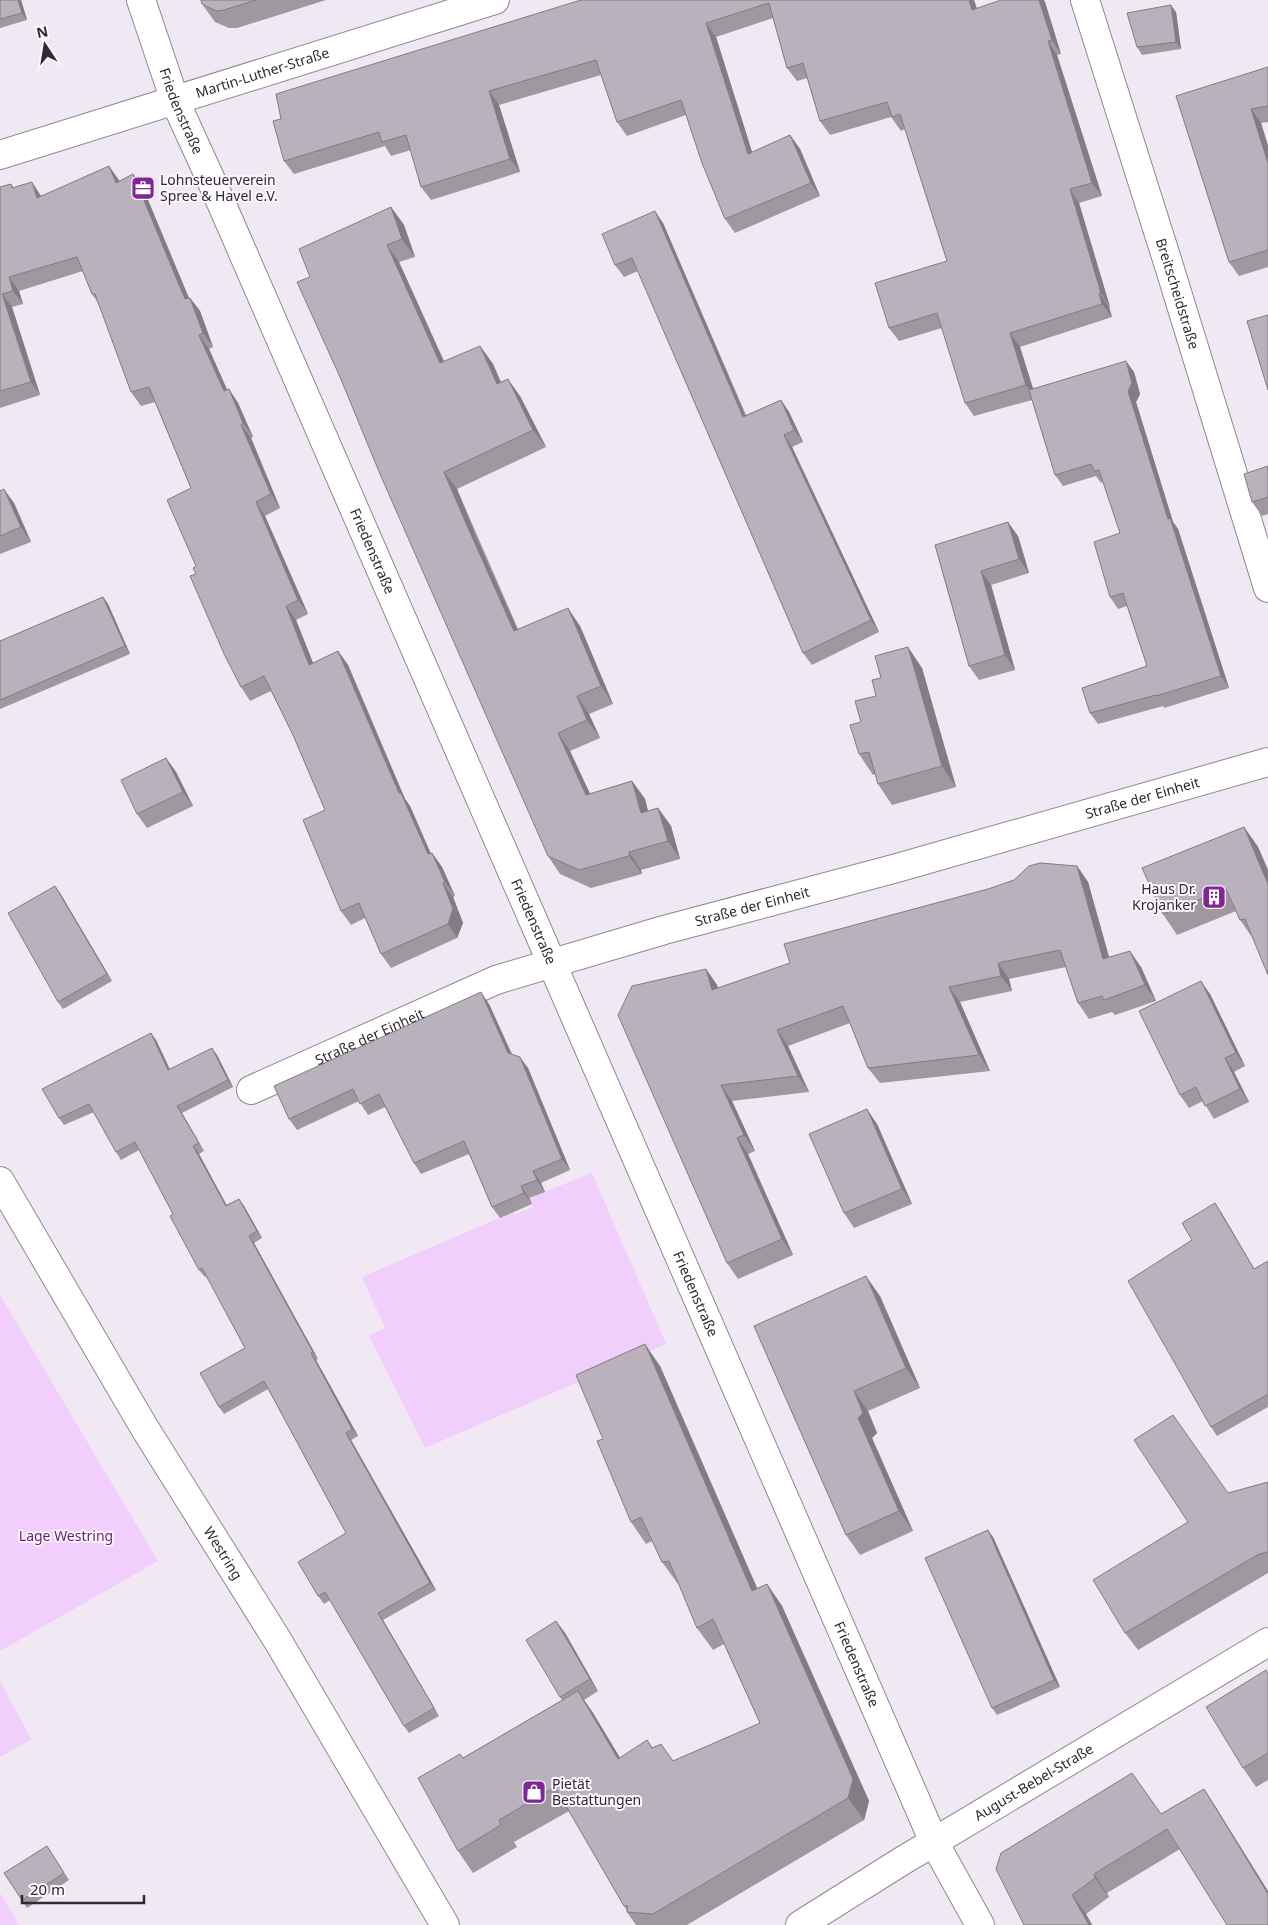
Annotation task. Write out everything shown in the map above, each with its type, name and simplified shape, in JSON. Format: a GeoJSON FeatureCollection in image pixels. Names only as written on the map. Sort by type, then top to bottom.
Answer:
{"type":"FeatureCollection","features":[{"type":"Feature","properties":{"kind":"street","name":"Friedenstraße"},"geometry":{"type":"LineString","coordinates":[[141,0],[175,101],[216,191],[934,1842],[980,1925]]}},
{"type":"Feature","properties":{"kind":"street","name":"Martin-Luther-Straße"},"geometry":{"type":"LineString","coordinates":[[0,155],[495,0]]}},
{"type":"Feature","properties":{"kind":"street","name":"Breitscheidstraße"},"geometry":{"type":"LineString","coordinates":[[1085,0],[1268,588]]}},
{"type":"Feature","properties":{"kind":"street","name":"Straße der Einheit"},"geometry":{"type":"LineString","coordinates":[[251,1090],[496,980],[664,930],[897,868],[1268,762]]}},
{"type":"Feature","properties":{"kind":"street","name":"Westring"},"geometry":{"type":"LineString","coordinates":[[0,1181],[144,1427],[278,1641],[445,1925]]}},
{"type":"Feature","properties":{"kind":"street","name":"August-Bebel-Straße"},"geometry":{"type":"LineString","coordinates":[[800,1925],[934,1842],[1268,1642]]}},
{"type":"Feature","properties":{"kind":"green space"},"geometry":{"type":"Polygon","coordinates":[[[592,1173],[666,1344],[425,1448],[369,1336],[385,1328],[362,1277],[513,1212],[514,1215],[533,1207],[529,1198],[592,1173]]]}},
{"type":"Feature","properties":{"kind":"green space","name":"Lage Westring"},"geometry":{"type":"Polygon","coordinates":[[[0,1295],[158,1561],[0,1651],[0,1295]]]}},
{"type":"Feature","properties":{"kind":"green space"},"geometry":{"type":"Polygon","coordinates":[[[0,1681],[31,1739],[0,1757],[0,1681]]]}},
{"type":"Feature","properties":{"kind":"green space"},"geometry":{"type":"Polygon","coordinates":[[[0,1893],[19,1925],[0,1925],[0,1893]]]}},
{"type":"Feature","properties":{"kind":"building"},"geometry":{"type":"Polygon","coordinates":[[[0,0],[18,0],[22,13],[0,19],[0,0]]]}},
{"type":"Feature","properties":{"kind":"building"},"geometry":{"type":"Polygon","coordinates":[[[201,0],[256,0],[216,11],[202,4],[201,0]]]}},
{"type":"Feature","properties":{"kind":"building"},"geometry":{"type":"Polygon","coordinates":[[[581,0],[969,0],[972,10],[1001,0],[1039,0],[1052,40],[1048,41],[1092,183],[1070,189],[1101,293],[1099,293],[1102,304],[1010,333],[1026,385],[965,403],[937,313],[889,328],[875,283],[947,261],[900,114],[892,117],[887,102],[820,121],[803,63],[787,68],[769,3],[706,23],[748,154],[790,135],[811,183],[725,219],[702,163],[681,100],[617,122],[596,60],[489,91],[510,159],[421,187],[406,135],[382,142],[379,132],[284,161],[273,121],[281,119],[276,94],[581,0]]]}},
{"type":"Feature","properties":{"kind":"building"},"geometry":{"type":"Polygon","coordinates":[[[1171,5],[1176,42],[1137,47],[1127,13],[1171,5]]]}},
{"type":"Feature","properties":{"kind":"building"},"geometry":{"type":"Polygon","coordinates":[[[1268,67],[1268,106],[1251,109],[1268,163],[1268,250],[1229,262],[1176,96],[1268,67]]]}},
{"type":"Feature","properties":{"kind":"building"},"geometry":{"type":"Polygon","coordinates":[[[109,166],[116,183],[133,174],[185,299],[190,298],[203,333],[199,335],[224,391],[229,389],[243,423],[241,425],[271,494],[256,502],[298,600],[286,606],[309,665],[338,651],[399,793],[401,793],[428,854],[432,853],[445,882],[443,883],[453,909],[448,924],[381,954],[359,903],[341,911],[303,820],[325,810],[293,735],[264,676],[241,687],[225,656],[190,576],[196,574],[193,568],[196,566],[167,500],[191,488],[149,387],[131,392],[95,294],[92,294],[77,257],[9,277],[13,291],[2,294],[31,382],[0,391],[0,187],[11,184],[12,188],[32,182],[37,198],[109,166]]]}},
{"type":"Feature","properties":{"kind":"building"},"geometry":{"type":"Polygon","coordinates":[[[391,207],[402,239],[387,245],[440,363],[480,346],[497,384],[508,379],[533,430],[444,472],[465,521],[514,631],[568,608],[601,686],[577,696],[587,720],[558,733],[586,795],[632,781],[641,813],[658,808],[668,841],[629,852],[629,856],[579,870],[548,856],[380,474],[340,377],[297,282],[310,277],[299,249],[391,207]]]}},
{"type":"Feature","properties":{"kind":"building"},"geometry":{"type":"Polygon","coordinates":[[[655,211],[743,417],[781,400],[794,430],[784,435],[871,620],[803,653],[632,258],[615,265],[602,234],[655,211]]]}},
{"type":"Feature","properties":{"kind":"building"},"geometry":{"type":"Polygon","coordinates":[[[1268,315],[1268,390],[1247,321],[1268,315]]]}},
{"type":"Feature","properties":{"kind":"building"},"geometry":{"type":"Polygon","coordinates":[[[1126,361],[1132,383],[1128,391],[1168,519],[1170,518],[1221,676],[1156,696],[1090,713],[1082,688],[1147,666],[1123,593],[1110,597],[1094,542],[1120,533],[1099,470],[1094,471],[1091,464],[1055,475],[1029,390],[1126,361]]]}},
{"type":"Feature","properties":{"kind":"building"},"geometry":{"type":"Polygon","coordinates":[[[1268,466],[1268,497],[1252,502],[1244,474],[1268,466]]]}},
{"type":"Feature","properties":{"kind":"building"},"geometry":{"type":"Polygon","coordinates":[[[4,489],[21,527],[0,536],[0,491],[4,489]]]}},
{"type":"Feature","properties":{"kind":"building"},"geometry":{"type":"Polygon","coordinates":[[[1008,522],[1019,559],[981,571],[1005,655],[969,666],[935,545],[1008,522]]]}},
{"type":"Feature","properties":{"kind":"building"},"geometry":{"type":"Polygon","coordinates":[[[103,597],[125,646],[0,700],[0,641],[103,597]]]}},
{"type":"Feature","properties":{"kind":"building"},"geometry":{"type":"Polygon","coordinates":[[[908,647],[942,766],[878,784],[869,752],[859,754],[850,725],[861,722],[855,701],[876,696],[872,680],[881,678],[875,656],[908,647]]]}},
{"type":"Feature","properties":{"kind":"building"},"geometry":{"type":"Polygon","coordinates":[[[166,758],[183,792],[137,814],[121,780],[166,758]]]}},
{"type":"Feature","properties":{"kind":"building","name":"Haus Dr. Krojanker"},"geometry":{"type":"Polygon","coordinates":[[[1244,827],[1268,884],[1268,975],[1245,919],[1240,920],[1226,889],[1163,914],[1142,868],[1244,827]]]}},
{"type":"Feature","properties":{"kind":"building"},"geometry":{"type":"Polygon","coordinates":[[[1040,863],[1077,866],[1103,959],[1130,951],[1145,985],[1104,1000],[1102,996],[1078,1003],[1060,950],[998,963],[1001,976],[949,987],[979,1055],[868,1068],[843,1006],[777,1030],[798,1076],[721,1085],[744,1135],[737,1138],[782,1239],[727,1263],[618,1015],[632,986],[706,969],[712,990],[790,963],[784,944],[988,889],[1014,880],[1029,866],[1040,863]]]}},
{"type":"Feature","properties":{"kind":"building"},"geometry":{"type":"Polygon","coordinates":[[[55,886],[107,974],[58,1002],[8,913],[55,886]]]}},
{"type":"Feature","properties":{"kind":"building"},"geometry":{"type":"Polygon","coordinates":[[[1201,981],[1236,1053],[1225,1058],[1240,1089],[1205,1106],[1196,1087],[1180,1095],[1139,1011],[1201,981]]]}},
{"type":"Feature","properties":{"kind":"building"},"geometry":{"type":"Polygon","coordinates":[[[481,992],[508,1053],[520,1057],[562,1159],[533,1171],[537,1180],[521,1186],[524,1193],[492,1207],[464,1141],[414,1163],[379,1094],[360,1104],[353,1089],[289,1119],[274,1086],[481,992]]]}},
{"type":"Feature","properties":{"kind":"building"},"geometry":{"type":"Polygon","coordinates":[[[151,1033],[168,1070],[212,1048],[228,1080],[177,1106],[199,1143],[193,1146],[226,1206],[239,1199],[257,1231],[249,1236],[313,1352],[311,1353],[352,1429],[346,1433],[430,1583],[378,1613],[434,1708],[404,1726],[325,1592],[318,1596],[298,1562],[346,1533],[264,1381],[219,1407],[200,1373],[245,1348],[202,1268],[199,1270],[170,1216],[173,1214],[135,1142],[116,1152],[89,1104],[59,1118],[42,1089],[151,1033]]]}},
{"type":"Feature","properties":{"kind":"building"},"geometry":{"type":"Polygon","coordinates":[[[867,1109],[902,1189],[844,1213],[809,1134],[867,1109]]]}},
{"type":"Feature","properties":{"kind":"building"},"geometry":{"type":"Polygon","coordinates":[[[1215,1203],[1254,1269],[1268,1261],[1268,1394],[1211,1427],[1128,1281],[1192,1240],[1182,1223],[1215,1203]]]}},
{"type":"Feature","properties":{"kind":"building"},"geometry":{"type":"Polygon","coordinates":[[[866,1276],[906,1368],[854,1391],[863,1413],[858,1418],[899,1511],[846,1535],[754,1326],[866,1276]]]}},
{"type":"Feature","properties":{"kind":"building"},"geometry":{"type":"Polygon","coordinates":[[[645,1344],[752,1591],[767,1584],[853,1779],[848,1798],[653,1914],[627,1912],[628,1906],[624,1906],[555,1787],[499,1820],[501,1825],[458,1851],[418,1778],[460,1754],[463,1758],[578,1691],[618,1759],[647,1740],[652,1748],[661,1744],[673,1761],[760,1723],[713,1619],[697,1628],[669,1561],[662,1562],[641,1517],[631,1522],[597,1441],[603,1439],[576,1375],[645,1344]]]}},
{"type":"Feature","properties":{"kind":"building"},"geometry":{"type":"Polygon","coordinates":[[[1173,1415],[1228,1493],[1268,1482],[1268,1552],[1259,1554],[1125,1633],[1093,1580],[1188,1522],[1134,1440],[1173,1415]]]}},
{"type":"Feature","properties":{"kind":"building"},"geometry":{"type":"Polygon","coordinates":[[[988,1530],[1054,1680],[992,1708],[925,1558],[988,1530]]]}},
{"type":"Feature","properties":{"kind":"building"},"geometry":{"type":"Polygon","coordinates":[[[556,1621],[590,1679],[560,1697],[526,1640],[556,1621]]]}},
{"type":"Feature","properties":{"kind":"building"},"geometry":{"type":"Polygon","coordinates":[[[1266,1670],[1268,1674],[1268,1753],[1243,1768],[1206,1707],[1266,1670]]]}},
{"type":"Feature","properties":{"kind":"building"},"geometry":{"type":"Polygon","coordinates":[[[1132,1773],[1161,1814],[1204,1789],[1268,1894],[1268,1925],[1227,1925],[1167,1829],[1094,1874],[1095,1878],[1072,1895],[1089,1925],[1024,1925],[996,1869],[1001,1853],[1132,1773]]]}},
{"type":"Feature","properties":{"kind":"building"},"geometry":{"type":"Polygon","coordinates":[[[47,1846],[64,1873],[22,1900],[4,1873],[47,1846]]]}},
{"type":"Feature","properties":{"kind":"place","name":"Lohnsteuerverein Spree & Havel e.V."},"geometry":{"type":"Point","coordinates":[143,188]}},
{"type":"Feature","properties":{"kind":"place","name":"Haus Dr. Krojanker"},"geometry":{"type":"Point","coordinates":[1214,897]}},
{"type":"Feature","properties":{"kind":"place","name":"Pietät Bestattungen"},"geometry":{"type":"Point","coordinates":[534,1792]}}]}
